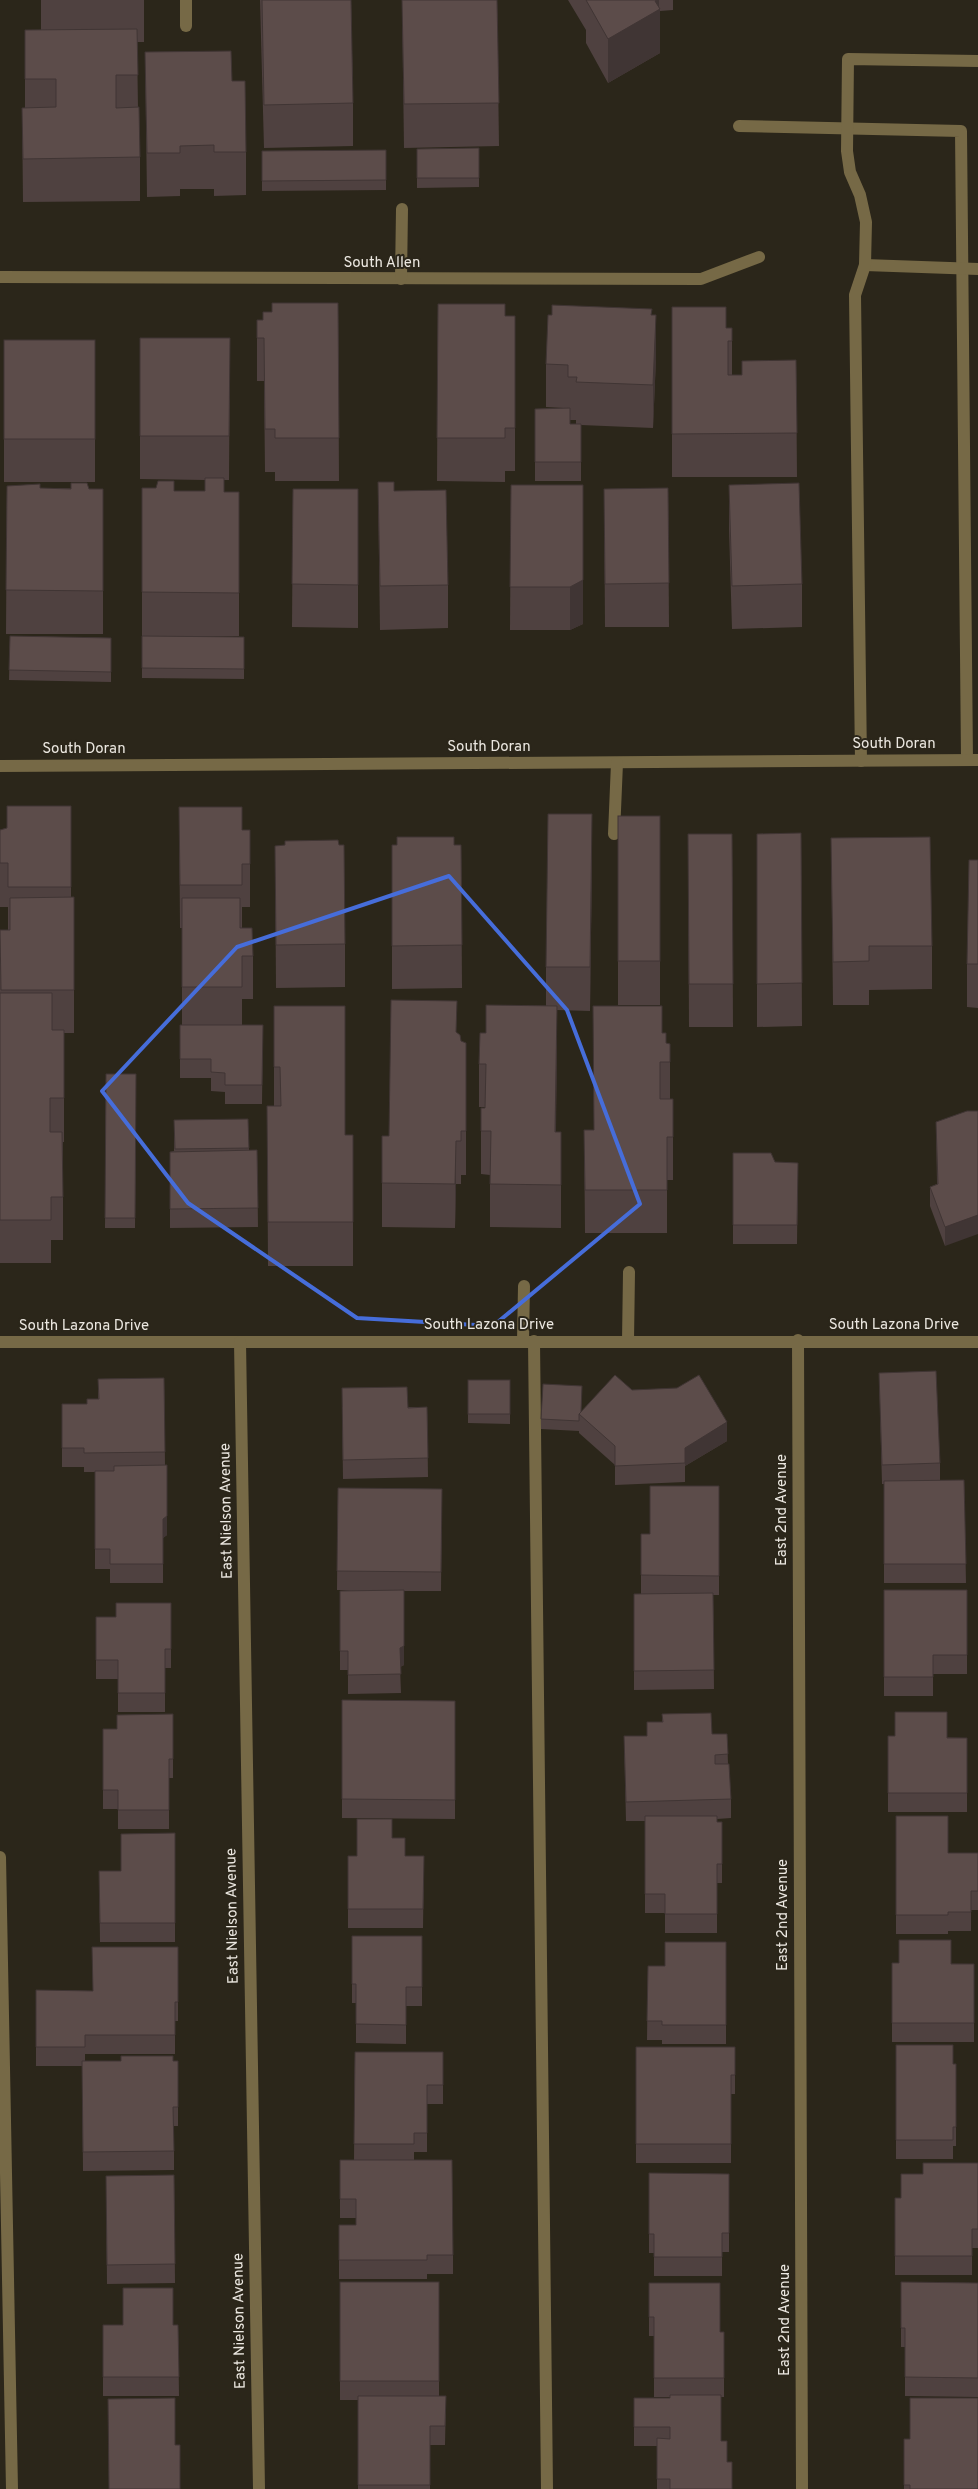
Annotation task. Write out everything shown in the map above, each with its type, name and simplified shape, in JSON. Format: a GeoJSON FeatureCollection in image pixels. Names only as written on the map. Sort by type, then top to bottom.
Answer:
{"type":"FeatureCollection","features":[{"type":"Feature","properties":{"kind":"street"},"geometry":{"type":"LineString","coordinates":[[186,0],[186,26]]}},
{"type":"Feature","properties":{"kind":"street"},"geometry":{"type":"LineString","coordinates":[[861,761],[855,295],[865,265],[866,222],[860,195],[850,172],[847,128],[848,59],[978,60]]}},
{"type":"Feature","properties":{"kind":"street"},"geometry":{"type":"LineString","coordinates":[[739,126],[961,131],[962,268],[973,760]]}},
{"type":"Feature","properties":{"kind":"street"},"geometry":{"type":"LineString","coordinates":[[400,279],[402,209]]}},
{"type":"Feature","properties":{"kind":"street","name":"South Allen"},"geometry":{"type":"LineString","coordinates":[[0,278],[701,279],[759,257]]}},
{"type":"Feature","properties":{"kind":"street"},"geometry":{"type":"LineString","coordinates":[[865,265],[978,269]]}},
{"type":"Feature","properties":{"kind":"street","name":"South Doran"},"geometry":{"type":"LineString","coordinates":[[0,766],[973,760]]}},
{"type":"Feature","properties":{"kind":"street"},"geometry":{"type":"LineString","coordinates":[[614,834],[617,763]]}},
{"type":"Feature","properties":{"kind":"street"},"geometry":{"type":"LineString","coordinates":[[628,1341],[629,1272]]}},
{"type":"Feature","properties":{"kind":"street"},"geometry":{"type":"LineString","coordinates":[[524,1286],[528,1341],[547,2489]]}},
{"type":"Feature","properties":{"kind":"street","name":"South Lazona Drive"},"geometry":{"type":"LineString","coordinates":[[0,1342],[798,1340],[978,1342]]}},
{"type":"Feature","properties":{"kind":"street","name":"East 2nd Avenue"},"geometry":{"type":"LineString","coordinates":[[798,1340],[802,2489]]}},
{"type":"Feature","properties":{"kind":"street","name":"East Nielson Avenue"},"geometry":{"type":"LineString","coordinates":[[240,1342],[259,2489]]}},
{"type":"Feature","properties":{"kind":"street"},"geometry":{"type":"LineString","coordinates":[[0,1857],[12,2489]]}},
{"type":"Feature","properties":{"kind":"highlighted area"},"geometry":{"type":"Polygon","coordinates":[[[449,876],[567,1010],[640,1204],[493,1326],[357,1318],[188,1203],[102,1091],[237,947],[449,876]]]}},
{"type":"Feature","properties":{"kind":"building"},"geometry":{"type":"Polygon","coordinates":[[[262,0],[351,0],[353,103],[264,105],[262,0]]]}},
{"type":"Feature","properties":{"kind":"building"},"geometry":{"type":"Polygon","coordinates":[[[402,0],[497,0],[499,103],[404,104],[402,0]]]}},
{"type":"Feature","properties":{"kind":"building"},"geometry":{"type":"Polygon","coordinates":[[[586,0],[657,0],[655,1],[660,9],[608,39],[586,0]]]}},
{"type":"Feature","properties":{"kind":"building"},"geometry":{"type":"Polygon","coordinates":[[[137,29],[138,75],[116,75],[116,108],[139,107],[140,157],[23,159],[22,108],[56,107],[56,79],[25,79],[25,30],[137,29]]]}},
{"type":"Feature","properties":{"kind":"building"},"geometry":{"type":"Polygon","coordinates":[[[231,51],[232,81],[245,81],[246,152],[214,152],[214,145],[180,146],[180,153],[147,153],[145,52],[231,51]]]}},
{"type":"Feature","properties":{"kind":"building"},"geometry":{"type":"Polygon","coordinates":[[[479,148],[479,178],[417,178],[417,149],[479,148]]]}},
{"type":"Feature","properties":{"kind":"building"},"geometry":{"type":"Polygon","coordinates":[[[386,150],[386,180],[262,181],[262,151],[386,150]]]}},
{"type":"Feature","properties":{"kind":"building"},"geometry":{"type":"Polygon","coordinates":[[[272,303],[338,303],[339,438],[275,438],[275,429],[265,429],[264,338],[257,338],[257,320],[263,320],[263,312],[272,312],[272,303]]]}},
{"type":"Feature","properties":{"kind":"building"},"geometry":{"type":"Polygon","coordinates":[[[438,304],[505,304],[505,316],[515,316],[515,428],[505,428],[505,438],[437,438],[438,304]]]}},
{"type":"Feature","properties":{"kind":"building"},"geometry":{"type":"Polygon","coordinates":[[[552,305],[652,309],[651,315],[656,315],[653,385],[576,382],[577,377],[568,377],[568,365],[546,364],[548,315],[552,315],[552,305]]]}},
{"type":"Feature","properties":{"kind":"building"},"geometry":{"type":"Polygon","coordinates":[[[672,307],[726,307],[726,328],[732,328],[732,341],[728,341],[728,375],[742,375],[742,361],[796,360],[797,433],[672,434],[672,307]]]}},
{"type":"Feature","properties":{"kind":"building"},"geometry":{"type":"Polygon","coordinates":[[[140,338],[230,338],[229,436],[140,436],[140,338]]]}},
{"type":"Feature","properties":{"kind":"building"},"geometry":{"type":"Polygon","coordinates":[[[4,340],[95,340],[95,439],[4,439],[4,340]]]}},
{"type":"Feature","properties":{"kind":"building"},"geometry":{"type":"Polygon","coordinates":[[[570,408],[570,424],[581,424],[581,462],[535,462],[535,409],[570,408]]]}},
{"type":"Feature","properties":{"kind":"building"},"geometry":{"type":"Polygon","coordinates":[[[205,478],[224,478],[224,492],[239,492],[239,593],[142,592],[142,488],[156,488],[158,481],[174,481],[174,491],[205,491],[205,478]]]}},
{"type":"Feature","properties":{"kind":"building"},"geometry":{"type":"Polygon","coordinates":[[[378,482],[394,482],[394,491],[446,490],[448,585],[380,586],[378,482]]]}},
{"type":"Feature","properties":{"kind":"building"},"geometry":{"type":"Polygon","coordinates":[[[71,483],[87,483],[89,489],[103,489],[103,591],[6,590],[7,486],[40,484],[40,488],[71,489],[71,483]]]}},
{"type":"Feature","properties":{"kind":"building"},"geometry":{"type":"Polygon","coordinates":[[[799,483],[802,584],[732,586],[729,485],[799,483]]]}},
{"type":"Feature","properties":{"kind":"building"},"geometry":{"type":"Polygon","coordinates":[[[511,485],[583,485],[583,580],[570,587],[510,587],[511,485]]]}},
{"type":"Feature","properties":{"kind":"building"},"geometry":{"type":"Polygon","coordinates":[[[668,488],[669,583],[605,584],[604,489],[668,488]]]}},
{"type":"Feature","properties":{"kind":"building"},"geometry":{"type":"Polygon","coordinates":[[[293,489],[358,489],[358,585],[292,584],[293,489]]]}},
{"type":"Feature","properties":{"kind":"building"},"geometry":{"type":"Polygon","coordinates":[[[10,636],[111,638],[111,672],[9,670],[10,636]]]}},
{"type":"Feature","properties":{"kind":"building"},"geometry":{"type":"Polygon","coordinates":[[[142,636],[244,637],[244,669],[142,668],[142,636]]]}},
{"type":"Feature","properties":{"kind":"building"},"geometry":{"type":"Polygon","coordinates":[[[7,806],[71,806],[71,887],[8,887],[8,863],[0,863],[0,830],[7,828],[7,806]]]}},
{"type":"Feature","properties":{"kind":"building"},"geometry":{"type":"Polygon","coordinates":[[[179,807],[242,807],[242,830],[250,830],[250,864],[242,864],[242,885],[180,885],[179,807]]]}},
{"type":"Feature","properties":{"kind":"building"},"geometry":{"type":"Polygon","coordinates":[[[548,814],[592,814],[590,967],[546,967],[548,814]]]}},
{"type":"Feature","properties":{"kind":"building"},"geometry":{"type":"Polygon","coordinates":[[[618,816],[660,816],[660,961],[618,961],[618,816]]]}},
{"type":"Feature","properties":{"kind":"building"},"geometry":{"type":"Polygon","coordinates":[[[801,833],[802,983],[757,984],[757,834],[801,833]]]}},
{"type":"Feature","properties":{"kind":"building"},"geometry":{"type":"Polygon","coordinates":[[[688,834],[732,834],[733,984],[689,984],[688,834]]]}},
{"type":"Feature","properties":{"kind":"building"},"geometry":{"type":"Polygon","coordinates":[[[397,837],[454,837],[454,845],[461,845],[462,945],[392,946],[392,845],[397,845],[397,837]]]}},
{"type":"Feature","properties":{"kind":"building"},"geometry":{"type":"Polygon","coordinates":[[[930,837],[932,946],[869,946],[869,961],[833,962],[831,838],[930,837]]]}},
{"type":"Feature","properties":{"kind":"building"},"geometry":{"type":"Polygon","coordinates":[[[338,840],[339,845],[344,845],[345,944],[276,945],[275,846],[285,845],[285,841],[338,840]]]}},
{"type":"Feature","properties":{"kind":"building"},"geometry":{"type":"Polygon","coordinates":[[[969,860],[978,860],[978,964],[967,964],[969,860]]]}},
{"type":"Feature","properties":{"kind":"building"},"geometry":{"type":"Polygon","coordinates":[[[74,897],[74,990],[1,990],[0,930],[10,930],[10,898],[74,897]]]}},
{"type":"Feature","properties":{"kind":"building"},"geometry":{"type":"Polygon","coordinates":[[[182,898],[240,898],[240,928],[252,928],[253,956],[242,956],[242,987],[182,987],[182,898]]]}},
{"type":"Feature","properties":{"kind":"building"},"geometry":{"type":"Polygon","coordinates":[[[0,993],[52,993],[52,1030],[64,1030],[64,1098],[50,1098],[50,1132],[62,1132],[63,1197],[51,1197],[51,1220],[0,1220],[0,993]]]}},
{"type":"Feature","properties":{"kind":"building"},"geometry":{"type":"Polygon","coordinates":[[[391,1000],[457,1001],[456,1032],[460,1035],[461,1041],[466,1043],[466,1131],[461,1131],[461,1141],[456,1141],[455,1184],[382,1183],[382,1136],[389,1136],[391,1000]]]}},
{"type":"Feature","properties":{"kind":"building"},"geometry":{"type":"Polygon","coordinates":[[[486,1005],[557,1006],[555,1132],[561,1132],[561,1185],[490,1184],[491,1131],[481,1131],[481,1108],[485,1108],[486,1064],[479,1064],[480,1033],[486,1033],[486,1005]]]}},
{"type":"Feature","properties":{"kind":"building"},"geometry":{"type":"Polygon","coordinates":[[[274,1006],[345,1006],[345,1135],[353,1135],[353,1222],[268,1222],[267,1106],[281,1106],[280,1067],[274,1067],[274,1006]]]}},
{"type":"Feature","properties":{"kind":"building"},"geometry":{"type":"Polygon","coordinates":[[[593,1006],[662,1006],[662,1033],[666,1033],[666,1043],[670,1044],[670,1062],[660,1062],[660,1099],[673,1099],[673,1137],[667,1137],[667,1190],[585,1190],[584,1130],[594,1130],[593,1006]]]}},
{"type":"Feature","properties":{"kind":"building"},"geometry":{"type":"Polygon","coordinates":[[[180,1025],[263,1025],[262,1085],[225,1085],[225,1073],[211,1072],[211,1059],[180,1059],[180,1025]]]}},
{"type":"Feature","properties":{"kind":"building"},"geometry":{"type":"Polygon","coordinates":[[[106,1074],[136,1074],[135,1218],[105,1218],[106,1074]]]}},
{"type":"Feature","properties":{"kind":"building"},"geometry":{"type":"Polygon","coordinates":[[[967,1111],[978,1111],[978,1215],[945,1227],[930,1187],[938,1184],[936,1122],[967,1111]]]}},
{"type":"Feature","properties":{"kind":"building"},"geometry":{"type":"Polygon","coordinates":[[[248,1119],[249,1148],[175,1149],[174,1120],[248,1119]]]}},
{"type":"Feature","properties":{"kind":"building"},"geometry":{"type":"Polygon","coordinates":[[[257,1150],[258,1208],[170,1209],[170,1152],[257,1150]]]}},
{"type":"Feature","properties":{"kind":"building"},"geometry":{"type":"Polygon","coordinates":[[[733,1153],[771,1153],[775,1162],[798,1163],[797,1225],[733,1225],[733,1153]]]}},
{"type":"Feature","properties":{"kind":"building"},"geometry":{"type":"Polygon","coordinates":[[[936,1371],[940,1463],[882,1465],[879,1373],[936,1371]]]}},
{"type":"Feature","properties":{"kind":"building"},"geometry":{"type":"Polygon","coordinates":[[[615,1375],[632,1390],[677,1388],[699,1375],[727,1422],[685,1448],[685,1463],[615,1466],[615,1446],[579,1414],[615,1375]]]}},
{"type":"Feature","properties":{"kind":"building"},"geometry":{"type":"Polygon","coordinates":[[[164,1378],[165,1452],[84,1453],[84,1448],[62,1448],[62,1404],[87,1404],[87,1399],[99,1399],[98,1379],[164,1378]]]}},
{"type":"Feature","properties":{"kind":"building"},"geometry":{"type":"Polygon","coordinates":[[[468,1380],[510,1380],[510,1414],[468,1414],[468,1380]]]}},
{"type":"Feature","properties":{"kind":"building"},"geometry":{"type":"Polygon","coordinates":[[[543,1384],[582,1386],[579,1421],[541,1419],[543,1384]]]}},
{"type":"Feature","properties":{"kind":"building"},"geometry":{"type":"Polygon","coordinates":[[[407,1387],[408,1408],[427,1407],[428,1458],[343,1460],[342,1388],[407,1387]]]}},
{"type":"Feature","properties":{"kind":"building"},"geometry":{"type":"Polygon","coordinates":[[[167,1465],[167,1516],[163,1519],[163,1564],[110,1564],[110,1549],[95,1549],[95,1471],[114,1471],[114,1466],[167,1465]]]}},
{"type":"Feature","properties":{"kind":"building"},"geometry":{"type":"Polygon","coordinates":[[[964,1480],[966,1564],[884,1564],[884,1481],[964,1480]]]}},
{"type":"Feature","properties":{"kind":"building"},"geometry":{"type":"Polygon","coordinates":[[[650,1486],[719,1486],[719,1576],[641,1575],[641,1534],[650,1534],[650,1486]]]}},
{"type":"Feature","properties":{"kind":"building"},"geometry":{"type":"Polygon","coordinates":[[[338,1488],[442,1489],[441,1572],[337,1571],[338,1488]]]}},
{"type":"Feature","properties":{"kind":"building"},"geometry":{"type":"Polygon","coordinates":[[[404,1590],[404,1646],[400,1648],[401,1674],[348,1675],[348,1651],[340,1651],[340,1591],[404,1590]]]}},
{"type":"Feature","properties":{"kind":"building"},"geometry":{"type":"Polygon","coordinates":[[[884,1590],[967,1590],[967,1655],[933,1655],[933,1677],[884,1677],[884,1590]]]}},
{"type":"Feature","properties":{"kind":"building"},"geometry":{"type":"Polygon","coordinates":[[[713,1593],[714,1670],[634,1671],[634,1594],[713,1593]]]}},
{"type":"Feature","properties":{"kind":"building"},"geometry":{"type":"Polygon","coordinates":[[[116,1603],[171,1603],[171,1649],[165,1649],[165,1693],[118,1693],[118,1660],[96,1660],[96,1617],[116,1617],[116,1603]]]}},
{"type":"Feature","properties":{"kind":"building"},"geometry":{"type":"Polygon","coordinates":[[[342,1700],[455,1701],[455,1800],[342,1799],[342,1700]]]}},
{"type":"Feature","properties":{"kind":"building"},"geometry":{"type":"Polygon","coordinates":[[[895,1712],[947,1712],[947,1738],[967,1738],[967,1793],[888,1793],[888,1736],[895,1736],[895,1712]]]}},
{"type":"Feature","properties":{"kind":"building"},"geometry":{"type":"Polygon","coordinates":[[[711,1713],[712,1734],[727,1734],[728,1754],[715,1755],[715,1764],[729,1764],[731,1799],[626,1802],[624,1736],[647,1736],[647,1722],[663,1722],[662,1714],[711,1713]]]}},
{"type":"Feature","properties":{"kind":"building"},"geometry":{"type":"Polygon","coordinates":[[[173,1714],[173,1759],[169,1759],[169,1810],[118,1810],[118,1790],[103,1790],[103,1729],[117,1729],[117,1715],[173,1714]]]}},
{"type":"Feature","properties":{"kind":"building"},"geometry":{"type":"Polygon","coordinates":[[[645,1816],[717,1816],[717,1822],[722,1822],[722,1864],[717,1864],[717,1914],[665,1914],[665,1894],[645,1894],[645,1816]]]}},
{"type":"Feature","properties":{"kind":"building"},"geometry":{"type":"Polygon","coordinates":[[[896,1816],[948,1816],[948,1853],[978,1853],[978,1891],[971,1891],[971,1912],[948,1912],[948,1915],[896,1915],[896,1816]]]}},
{"type":"Feature","properties":{"kind":"building"},"geometry":{"type":"Polygon","coordinates":[[[357,1819],[392,1819],[392,1838],[405,1838],[405,1856],[424,1856],[423,1909],[348,1909],[348,1856],[357,1856],[357,1819]]]}},
{"type":"Feature","properties":{"kind":"building"},"geometry":{"type":"Polygon","coordinates":[[[175,1833],[175,1923],[100,1923],[99,1871],[121,1871],[121,1834],[175,1833]]]}},
{"type":"Feature","properties":{"kind":"building"},"geometry":{"type":"Polygon","coordinates":[[[352,1936],[422,1936],[422,1987],[406,1987],[406,2025],[356,2024],[356,1984],[352,1984],[352,1936]]]}},
{"type":"Feature","properties":{"kind":"building"},"geometry":{"type":"Polygon","coordinates":[[[899,1940],[951,1940],[951,1964],[974,1964],[974,2023],[892,2023],[892,1963],[899,1963],[899,1940]]]}},
{"type":"Feature","properties":{"kind":"building"},"geometry":{"type":"Polygon","coordinates":[[[665,1942],[726,1942],[726,2025],[662,2025],[662,2021],[647,2021],[648,1966],[665,1966],[665,1942]]]}},
{"type":"Feature","properties":{"kind":"building"},"geometry":{"type":"Polygon","coordinates":[[[92,1947],[178,1947],[178,2002],[175,2002],[175,2035],[85,2035],[85,2047],[36,2047],[36,1990],[93,1991],[92,1947]]]}},
{"type":"Feature","properties":{"kind":"building"},"geometry":{"type":"Polygon","coordinates":[[[896,2045],[953,2045],[953,2064],[956,2064],[956,2127],[953,2127],[953,2140],[896,2140],[896,2045]]]}},
{"type":"Feature","properties":{"kind":"building"},"geometry":{"type":"Polygon","coordinates":[[[636,2047],[735,2047],[735,2075],[731,2075],[731,2144],[636,2144],[636,2047]]]}},
{"type":"Feature","properties":{"kind":"building"},"geometry":{"type":"Polygon","coordinates":[[[355,2052],[443,2052],[443,2085],[427,2085],[427,2133],[414,2133],[414,2144],[354,2144],[355,2052]]]}},
{"type":"Feature","properties":{"kind":"building"},"geometry":{"type":"Polygon","coordinates":[[[121,2056],[173,2056],[173,2061],[178,2061],[178,2107],[173,2107],[174,2151],[83,2152],[82,2061],[121,2061],[121,2056]]]}},
{"type":"Feature","properties":{"kind":"building"},"geometry":{"type":"Polygon","coordinates":[[[340,2160],[452,2160],[453,2255],[427,2255],[427,2260],[339,2260],[339,2225],[356,2225],[356,2199],[340,2199],[340,2160]]]}},
{"type":"Feature","properties":{"kind":"building"},"geometry":{"type":"Polygon","coordinates":[[[923,2163],[978,2163],[978,2229],[972,2229],[972,2256],[895,2256],[895,2198],[901,2198],[901,2174],[923,2174],[923,2163]]]}},
{"type":"Feature","properties":{"kind":"building"},"geometry":{"type":"Polygon","coordinates":[[[649,2173],[729,2174],[729,2233],[722,2233],[722,2257],[654,2257],[654,2234],[649,2234],[649,2173]]]}},
{"type":"Feature","properties":{"kind":"building"},"geometry":{"type":"Polygon","coordinates":[[[174,2175],[175,2264],[107,2265],[106,2176],[174,2175]]]}},
{"type":"Feature","properties":{"kind":"building"},"geometry":{"type":"Polygon","coordinates":[[[340,2282],[439,2282],[439,2381],[340,2381],[340,2282]]]}},
{"type":"Feature","properties":{"kind":"building"},"geometry":{"type":"Polygon","coordinates":[[[901,2282],[978,2283],[978,2378],[905,2377],[905,2328],[901,2328],[901,2282]]]}},
{"type":"Feature","properties":{"kind":"building"},"geometry":{"type":"Polygon","coordinates":[[[649,2283],[720,2283],[720,2332],[724,2332],[724,2378],[654,2378],[654,2317],[649,2317],[649,2283]]]}},
{"type":"Feature","properties":{"kind":"building"},"geometry":{"type":"Polygon","coordinates":[[[123,2288],[173,2288],[173,2325],[178,2325],[179,2377],[103,2377],[103,2325],[123,2325],[123,2288]]]}},
{"type":"Feature","properties":{"kind":"building"},"geometry":{"type":"Polygon","coordinates":[[[670,2395],[721,2395],[721,2441],[727,2441],[727,2462],[732,2462],[732,2489],[670,2489],[670,2479],[657,2479],[657,2438],[670,2439],[670,2427],[634,2427],[634,2398],[670,2398],[670,2395]]]}},
{"type":"Feature","properties":{"kind":"building"},"geometry":{"type":"Polygon","coordinates":[[[358,2396],[446,2396],[445,2426],[430,2426],[430,2485],[358,2485],[358,2396]]]}},
{"type":"Feature","properties":{"kind":"building"},"geometry":{"type":"Polygon","coordinates":[[[175,2398],[175,2445],[180,2445],[180,2489],[109,2489],[108,2399],[175,2398]]]}},
{"type":"Feature","properties":{"kind":"building"},"geometry":{"type":"Polygon","coordinates":[[[910,2398],[978,2398],[978,2489],[910,2489],[910,2485],[904,2485],[904,2439],[910,2439],[910,2398]]]}}]}
